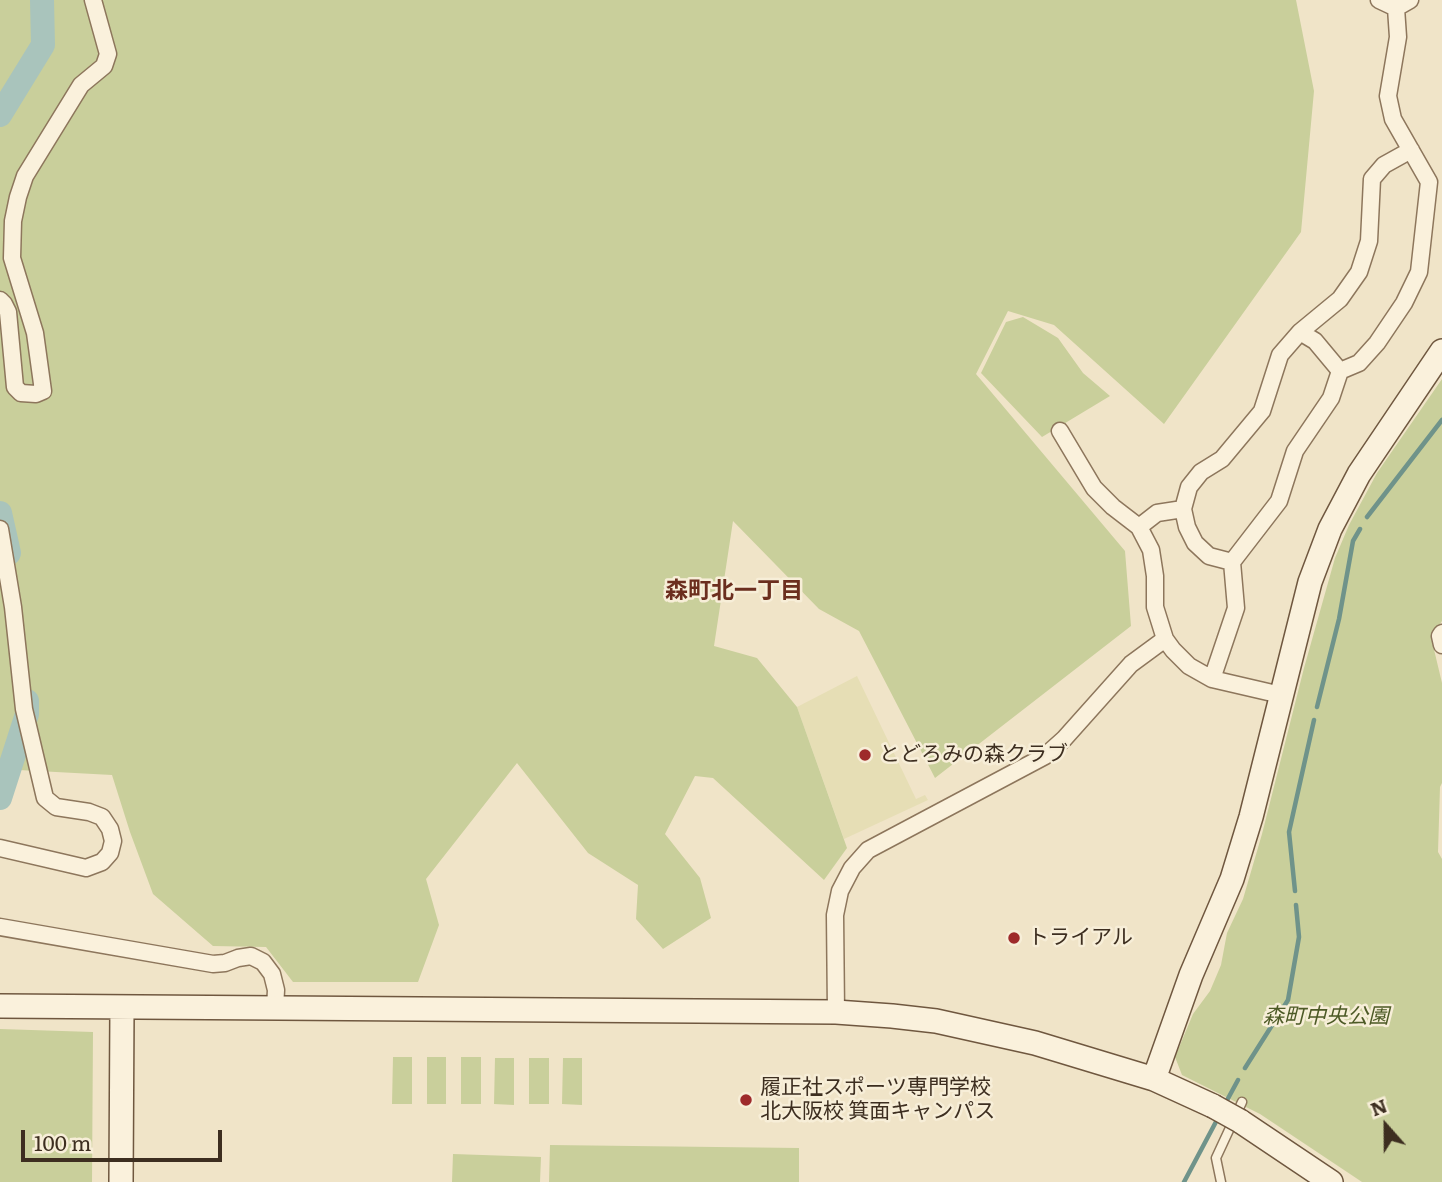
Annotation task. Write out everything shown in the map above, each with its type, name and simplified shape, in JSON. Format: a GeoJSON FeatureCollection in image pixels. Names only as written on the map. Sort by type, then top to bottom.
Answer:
{"type":"FeatureCollection","features":[{"type":"Feature","properties":{"kind":"street"},"geometry":{"type":"LineString","coordinates":[[0,300],[8,312],[15,387],[21,393],[36,394],[43,391],[40,368],[29,306],[12,258],[13,221],[25,176],[81,85],[104,66],[108,54],[93,0]]}},
{"type":"Feature","properties":{"kind":"street"},"geometry":{"type":"LineString","coordinates":[[1212,679],[1236,608],[1232,562],[1279,501],[1295,451],[1331,398],[1340,371],[1359,363],[1377,344],[1404,303],[1419,272],[1429,182],[1393,119],[1388,96],[1403,4],[1379,0]]}},
{"type":"Feature","properties":{"kind":"street"},"geometry":{"type":"LineString","coordinates":[[1232,562],[1209,556],[1195,543],[1187,527],[1183,509],[1189,487],[1201,472],[1222,459],[1262,411],[1280,355],[1300,332],[1340,299],[1359,272],[1369,242],[1372,179],[1384,165],[1411,150]]}},
{"type":"Feature","properties":{"kind":"street"},"geometry":{"type":"LineString","coordinates":[[1300,332],[1315,341],[1340,371]]}},
{"type":"Feature","properties":{"kind":"street"},"geometry":{"type":"LineString","coordinates":[[1154,1079],[1191,975],[1232,879],[1251,817],[1310,582],[1329,528],[1359,474],[1442,351]]}},
{"type":"Feature","properties":{"kind":"street"},"geometry":{"type":"LineString","coordinates":[[1060,431],[1094,488],[1113,508],[1139,527],[1151,550],[1155,576],[1155,607],[1165,639],[1173,650],[1189,666],[1212,679],[1281,695]]}},
{"type":"Feature","properties":{"kind":"street"},"geometry":{"type":"LineString","coordinates":[[1139,527],[1157,513],[1183,509]]}},
{"type":"Feature","properties":{"kind":"street"},"geometry":{"type":"LineString","coordinates":[[0,528],[13,607],[24,709],[45,799],[55,807],[89,812],[102,817],[110,829],[113,841],[110,853],[102,862],[86,867],[0,848]]}},
{"type":"Feature","properties":{"kind":"street"},"geometry":{"type":"LineString","coordinates":[[1442,633],[1442,645]]}},
{"type":"Feature","properties":{"kind":"street"},"geometry":{"type":"LineString","coordinates":[[836,1012],[835,915],[840,891],[852,868],[868,850],[1045,756],[1064,739],[1131,664],[1165,639]]}},
{"type":"Feature","properties":{"kind":"street"},"geometry":{"type":"LineString","coordinates":[[0,927],[213,964],[251,956],[263,962],[272,974],[276,990],[275,1008]]}},
{"type":"Feature","properties":{"kind":"street"},"geometry":{"type":"LineString","coordinates":[[0,1006],[836,1012],[892,1016],[1035,1042],[1154,1079],[1213,1106],[1241,1112],[1331,1182]]}},
{"type":"Feature","properties":{"kind":"street"},"geometry":{"type":"LineString","coordinates":[[121,1182],[122,1007]]}},
{"type":"Feature","properties":{"kind":"lane"},"geometry":{"type":"LineString","coordinates":[[1221,1182],[1216,1158],[1241,1112]]}},
{"type":"Feature","properties":{"kind":"shaded area"},"geometry":{"type":"Polygon","coordinates":[[[857,676],[916,799],[925,795],[928,800],[844,839],[797,707],[857,676]]]}},
{"type":"Feature","properties":{"kind":"green space"},"geometry":{"type":"Polygon","coordinates":[[[0,0],[1296,0],[1314,91],[1301,232],[1164,424],[1054,325],[1008,311],[976,374],[1125,551],[1131,626],[935,778],[859,631],[819,609],[733,521],[714,646],[757,658],[797,707],[847,848],[824,880],[713,778],[695,776],[665,834],[700,878],[711,918],[663,949],[636,919],[638,885],[588,853],[517,763],[426,879],[439,925],[418,982],[293,982],[266,947],[213,946],[153,894],[112,775],[0,769],[0,0]]]}},
{"type":"Feature","properties":{"kind":"green space"},"geometry":{"type":"Polygon","coordinates":[[[1023,317],[1058,338],[1083,373],[1110,396],[1042,437],[981,373],[1006,322],[1023,317]]]}},
{"type":"Feature","properties":{"kind":"green space","name":"森町中央公園"},"geometry":{"type":"Polygon","coordinates":[[[1442,379],[1442,621],[1431,637],[1442,683],[1442,783],[1438,852],[1442,859],[1442,1182],[1362,1182],[1260,1114],[1182,1075],[1175,1057],[1193,1014],[1210,991],[1221,965],[1227,933],[1243,899],[1335,558],[1377,473],[1442,379]]]}},
{"type":"Feature","properties":{"kind":"green space"},"geometry":{"type":"Polygon","coordinates":[[[0,1029],[93,1032],[92,1182],[0,1182],[0,1029]]]}},
{"type":"Feature","properties":{"kind":"green space"},"geometry":{"type":"Polygon","coordinates":[[[393,1057],[412,1057],[412,1104],[392,1104],[393,1057]]]}},
{"type":"Feature","properties":{"kind":"green space"},"geometry":{"type":"Polygon","coordinates":[[[427,1057],[446,1057],[446,1104],[427,1104],[427,1057]]]}},
{"type":"Feature","properties":{"kind":"green space"},"geometry":{"type":"Polygon","coordinates":[[[461,1057],[481,1057],[481,1104],[461,1104],[461,1057]]]}},
{"type":"Feature","properties":{"kind":"green space"},"geometry":{"type":"Polygon","coordinates":[[[495,1058],[514,1058],[514,1105],[494,1104],[495,1058]]]}},
{"type":"Feature","properties":{"kind":"green space"},"geometry":{"type":"Polygon","coordinates":[[[529,1058],[549,1058],[549,1104],[529,1104],[529,1058]]]}},
{"type":"Feature","properties":{"kind":"green space"},"geometry":{"type":"Polygon","coordinates":[[[563,1058],[582,1058],[582,1105],[562,1104],[563,1058]]]}},
{"type":"Feature","properties":{"kind":"green space"},"geometry":{"type":"Polygon","coordinates":[[[550,1145],[799,1148],[799,1182],[549,1182],[550,1145]]]}},
{"type":"Feature","properties":{"kind":"green space"},"geometry":{"type":"Polygon","coordinates":[[[453,1154],[541,1157],[540,1182],[452,1182],[453,1154]]]}},
{"type":"Feature","properties":{"kind":"waterway"},"geometry":{"type":"LineString","coordinates":[[0,115],[43,45],[42,0]]}},
{"type":"Feature","properties":{"kind":"waterway"},"geometry":{"type":"LineString","coordinates":[[1367,517],[1442,420]]}},
{"type":"Feature","properties":{"kind":"waterway"},"geometry":{"type":"LineString","coordinates":[[0,513],[9,553]]}},
{"type":"Feature","properties":{"kind":"waterway"},"geometry":{"type":"LineString","coordinates":[[1317,707],[1339,619],[1353,541],[1360,529]]}},
{"type":"Feature","properties":{"kind":"waterway"},"geometry":{"type":"LineString","coordinates":[[0,798],[27,714],[27,701]]}},
{"type":"Feature","properties":{"kind":"waterway"},"geometry":{"type":"LineString","coordinates":[[1295,891],[1289,832],[1314,720]]}},
{"type":"Feature","properties":{"kind":"waterway"},"geometry":{"type":"LineString","coordinates":[[1245,1068],[1288,1000],[1299,937],[1296,905]]}},
{"type":"Feature","properties":{"kind":"waterway"},"geometry":{"type":"LineString","coordinates":[[1225,1104],[1238,1080]]}},
{"type":"Feature","properties":{"kind":"waterway"},"geometry":{"type":"LineString","coordinates":[[1184,1182],[1218,1118]]}},
{"type":"Feature","properties":{"kind":"place","name":"とどろみの森クラブ"},"geometry":{"type":"Point","coordinates":[865,755]}},
{"type":"Feature","properties":{"kind":"place","name":"トライアル"},"geometry":{"type":"Point","coordinates":[1014,938]}},
{"type":"Feature","properties":{"kind":"place","name":"履正社スポーツ専門学校 北大阪校 箕面キャンパス"},"geometry":{"type":"Point","coordinates":[746,1100]}},
{"type":"Feature","properties":{"kind":"district","name":"森町北一丁目"},"geometry":{"type":"Point","coordinates":[734,591]}}]}
